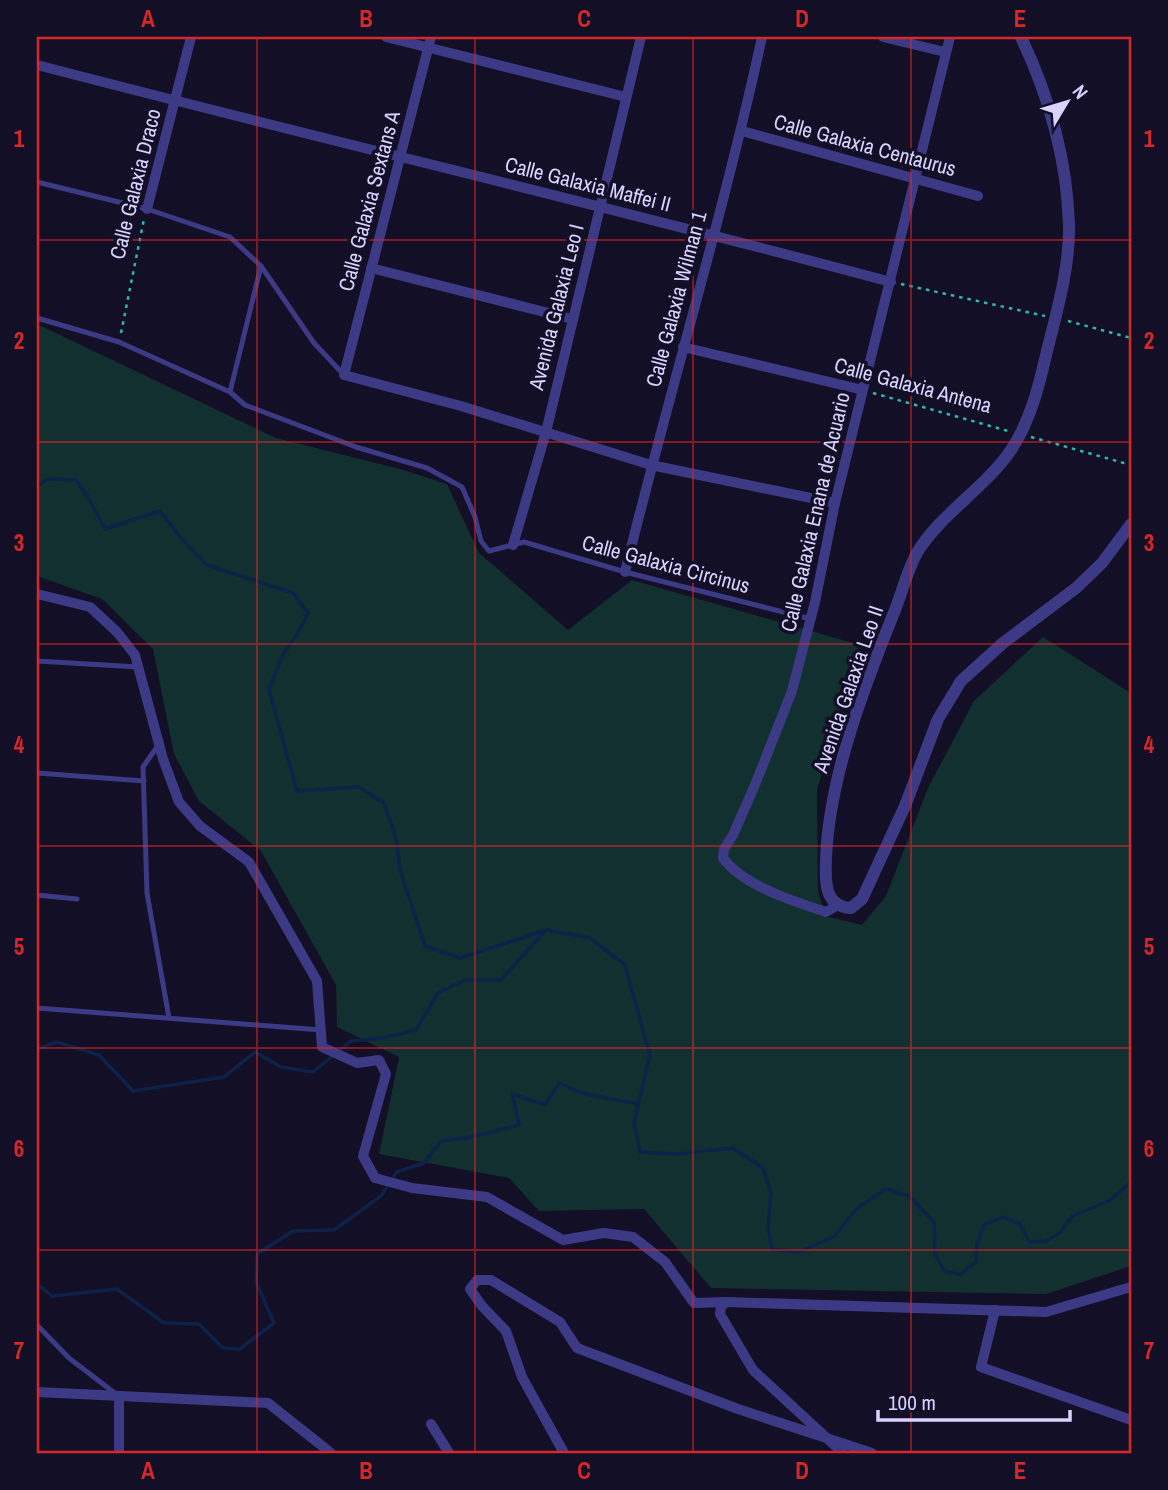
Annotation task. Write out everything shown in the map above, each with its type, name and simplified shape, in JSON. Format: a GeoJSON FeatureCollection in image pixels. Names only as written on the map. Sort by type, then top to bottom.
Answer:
{"type":"FeatureCollection","features":[{"type":"Feature","properties":{"kind":"street","name":"Calle Galaxia Draco"},"geometry":{"type":"LineString","coordinates":[[147,209],[191,37]]}},
{"type":"Feature","properties":{"kind":"street"},"geometry":{"type":"LineString","coordinates":[[386,37],[430,42],[626,97]]}},
{"type":"Feature","properties":{"kind":"street","name":"Avenida Galaxia Leo I"},"geometry":{"type":"LineString","coordinates":[[513,545],[546,432],[641,37]]}},
{"type":"Feature","properties":{"kind":"street","name":"Calle Galaxia Wilman 1"},"geometry":{"type":"LineString","coordinates":[[625,572],[741,131],[762,37]]}},
{"type":"Feature","properties":{"kind":"street"},"geometry":{"type":"LineString","coordinates":[[883,37],[946,52]]}},
{"type":"Feature","properties":{"kind":"street","name":"Calle Galaxia Enana de Acuario"},"geometry":{"type":"LineString","coordinates":[[838,905],[826,912],[793,901],[747,879],[730,868],[723,858],[724,849],[755,785],[792,691],[811,618],[835,503],[950,37]]}},
{"type":"Feature","properties":{"kind":"street","name":"Avenida Galaxia Leo II"},"geometry":{"type":"LineString","coordinates":[[838,905],[829,896],[826,885],[827,826],[834,790],[872,666],[909,567],[932,533],[998,467],[1020,434],[1035,398],[1056,318],[1069,227],[1064,168],[1052,113],[1021,37]]}},
{"type":"Feature","properties":{"kind":"street","name":"Calle Galaxia Sextans A"},"geometry":{"type":"LineString","coordinates":[[344,375],[430,42]]}},
{"type":"Feature","properties":{"kind":"street","name":"Calle Galaxia Maffei II"},"geometry":{"type":"LineString","coordinates":[[37,65],[400,158],[714,234],[891,282]]}},
{"type":"Feature","properties":{"kind":"street","name":"Calle Galaxia Centaurus"},"geometry":{"type":"LineString","coordinates":[[741,131],[978,196]]}},
{"type":"Feature","properties":{"kind":"street"},"geometry":{"type":"LineString","coordinates":[[371,268],[572,319]]}},
{"type":"Feature","properties":{"kind":"street","name":"Calle Galaxia Antena"},"geometry":{"type":"LineString","coordinates":[[683,347],[863,390]]}},
{"type":"Feature","properties":{"kind":"street"},"geometry":{"type":"LineString","coordinates":[[344,375],[461,406],[651,465],[835,503]]}},
{"type":"Feature","properties":{"kind":"street"},"geometry":{"type":"LineString","coordinates":[[838,905],[851,908],[862,899],[905,806],[938,719],[961,681],[1003,643],[1076,588],[1102,563],[1131,524]]}},
{"type":"Feature","properties":{"kind":"street"},"geometry":{"type":"LineString","coordinates":[[37,594],[90,607],[117,632],[135,654],[159,744],[179,803],[200,826],[250,862],[317,981],[322,1047],[357,1063],[379,1060],[386,1074],[363,1156],[375,1178],[412,1188],[487,1197],[563,1240],[604,1233],[633,1237],[665,1262],[694,1303],[1046,1312],[1128,1291]]}},
{"type":"Feature","properties":{"kind":"street"},"geometry":{"type":"LineString","coordinates":[[564,1453],[522,1377],[506,1331],[470,1289],[477,1280],[491,1280],[559,1322],[577,1348],[738,1409],[872,1453]]}},
{"type":"Feature","properties":{"kind":"street"},"geometry":{"type":"LineString","coordinates":[[726,1302],[720,1307],[720,1314],[753,1370],[843,1453]]}},
{"type":"Feature","properties":{"kind":"street"},"geometry":{"type":"LineString","coordinates":[[995,1310],[981,1367],[1131,1420]]}},
{"type":"Feature","properties":{"kind":"street"},"geometry":{"type":"LineString","coordinates":[[37,1392],[268,1403],[331,1453]]}},
{"type":"Feature","properties":{"kind":"street"},"geometry":{"type":"LineString","coordinates":[[119,1396],[119,1453]]}},
{"type":"Feature","properties":{"kind":"street"},"geometry":{"type":"LineString","coordinates":[[430,1424],[449,1453]]}},
{"type":"Feature","properties":{"kind":"lane"},"geometry":{"type":"LineString","coordinates":[[37,181],[147,209],[230,237],[261,266],[314,343],[344,375]]}},
{"type":"Feature","properties":{"kind":"lane"},"geometry":{"type":"LineString","coordinates":[[37,318],[119,342],[230,392],[261,266]]}},
{"type":"Feature","properties":{"kind":"lane","name":"Calle Galaxia Circinus"},"geometry":{"type":"LineString","coordinates":[[230,392],[245,405],[356,447],[427,468],[462,487],[475,517],[481,541],[489,551],[524,541],[625,572],[811,618]]}},
{"type":"Feature","properties":{"kind":"lane"},"geometry":{"type":"LineString","coordinates":[[37,661],[138,667]]}},
{"type":"Feature","properties":{"kind":"lane"},"geometry":{"type":"LineString","coordinates":[[159,744],[143,767],[147,893],[169,1018]]}},
{"type":"Feature","properties":{"kind":"lane"},"geometry":{"type":"LineString","coordinates":[[37,773],[144,782]]}},
{"type":"Feature","properties":{"kind":"lane"},"geometry":{"type":"LineString","coordinates":[[37,895],[77,899]]}},
{"type":"Feature","properties":{"kind":"lane"},"geometry":{"type":"LineString","coordinates":[[37,1008],[321,1030]]}},
{"type":"Feature","properties":{"kind":"lane"},"geometry":{"type":"LineString","coordinates":[[37,1325],[69,1358],[119,1396]]}},
{"type":"Feature","properties":{"kind":"path","name":"Calle Galaxia Draco"},"geometry":{"type":"LineString","coordinates":[[119,342],[147,209]]}},
{"type":"Feature","properties":{"kind":"path"},"geometry":{"type":"LineString","coordinates":[[891,282],[1056,318],[1131,338]]}},
{"type":"Feature","properties":{"kind":"path","name":"Calle Galaxia Antena"},"geometry":{"type":"LineString","coordinates":[[863,390],[1131,466]]}},
{"type":"Feature","properties":{"kind":"green space"},"geometry":{"type":"Polygon","coordinates":[[[37,324],[276,438],[400,469],[447,484],[479,553],[568,630],[632,580],[860,645],[817,790],[818,891],[825,916],[862,925],[886,896],[928,788],[974,701],[1043,637],[1131,693],[1131,1266],[1046,1294],[711,1288],[644,1209],[539,1211],[509,1178],[379,1154],[399,1057],[337,1027],[336,985],[261,851],[199,801],[174,754],[153,649],[102,599],[37,576],[37,324]]]}},
{"type":"Feature","properties":{"kind":"waterway"},"geometry":{"type":"LineString","coordinates":[[37,486],[48,479],[76,480],[105,529],[160,511],[207,565],[293,593],[308,613],[283,654],[269,690],[297,791],[359,787],[384,803],[396,838],[400,870],[425,946],[460,958],[546,930],[590,938],[625,965],[650,1055],[634,1122],[640,1152],[676,1154],[733,1148],[763,1168],[771,1193],[768,1227],[772,1249],[799,1252],[835,1236],[856,1209],[886,1189],[909,1196],[934,1222],[935,1254],[944,1271],[961,1274],[976,1262],[977,1244],[984,1225],[1003,1217],[1020,1224],[1030,1242],[1046,1241],[1061,1232],[1072,1216],[1109,1201],[1131,1182]]}},
{"type":"Feature","properties":{"kind":"waterway"},"geometry":{"type":"LineString","coordinates":[[37,1049],[57,1042],[99,1055],[133,1091],[224,1077],[255,1052],[281,1067],[313,1072],[351,1041],[383,1038],[416,1030],[438,993],[465,980],[501,980],[545,931]]}},
{"type":"Feature","properties":{"kind":"waterway"},"geometry":{"type":"LineString","coordinates":[[394,1176],[397,1172],[424,1163],[441,1141],[471,1137],[519,1125],[512,1094],[545,1105],[559,1083],[585,1094],[638,1104]]}},
{"type":"Feature","properties":{"kind":"waterway"},"geometry":{"type":"LineString","coordinates":[[37,1284],[52,1296],[117,1289],[164,1323],[199,1324],[223,1348],[240,1349],[274,1323],[256,1282],[257,1254],[293,1231],[334,1230],[381,1196],[386,1188]]}}]}
